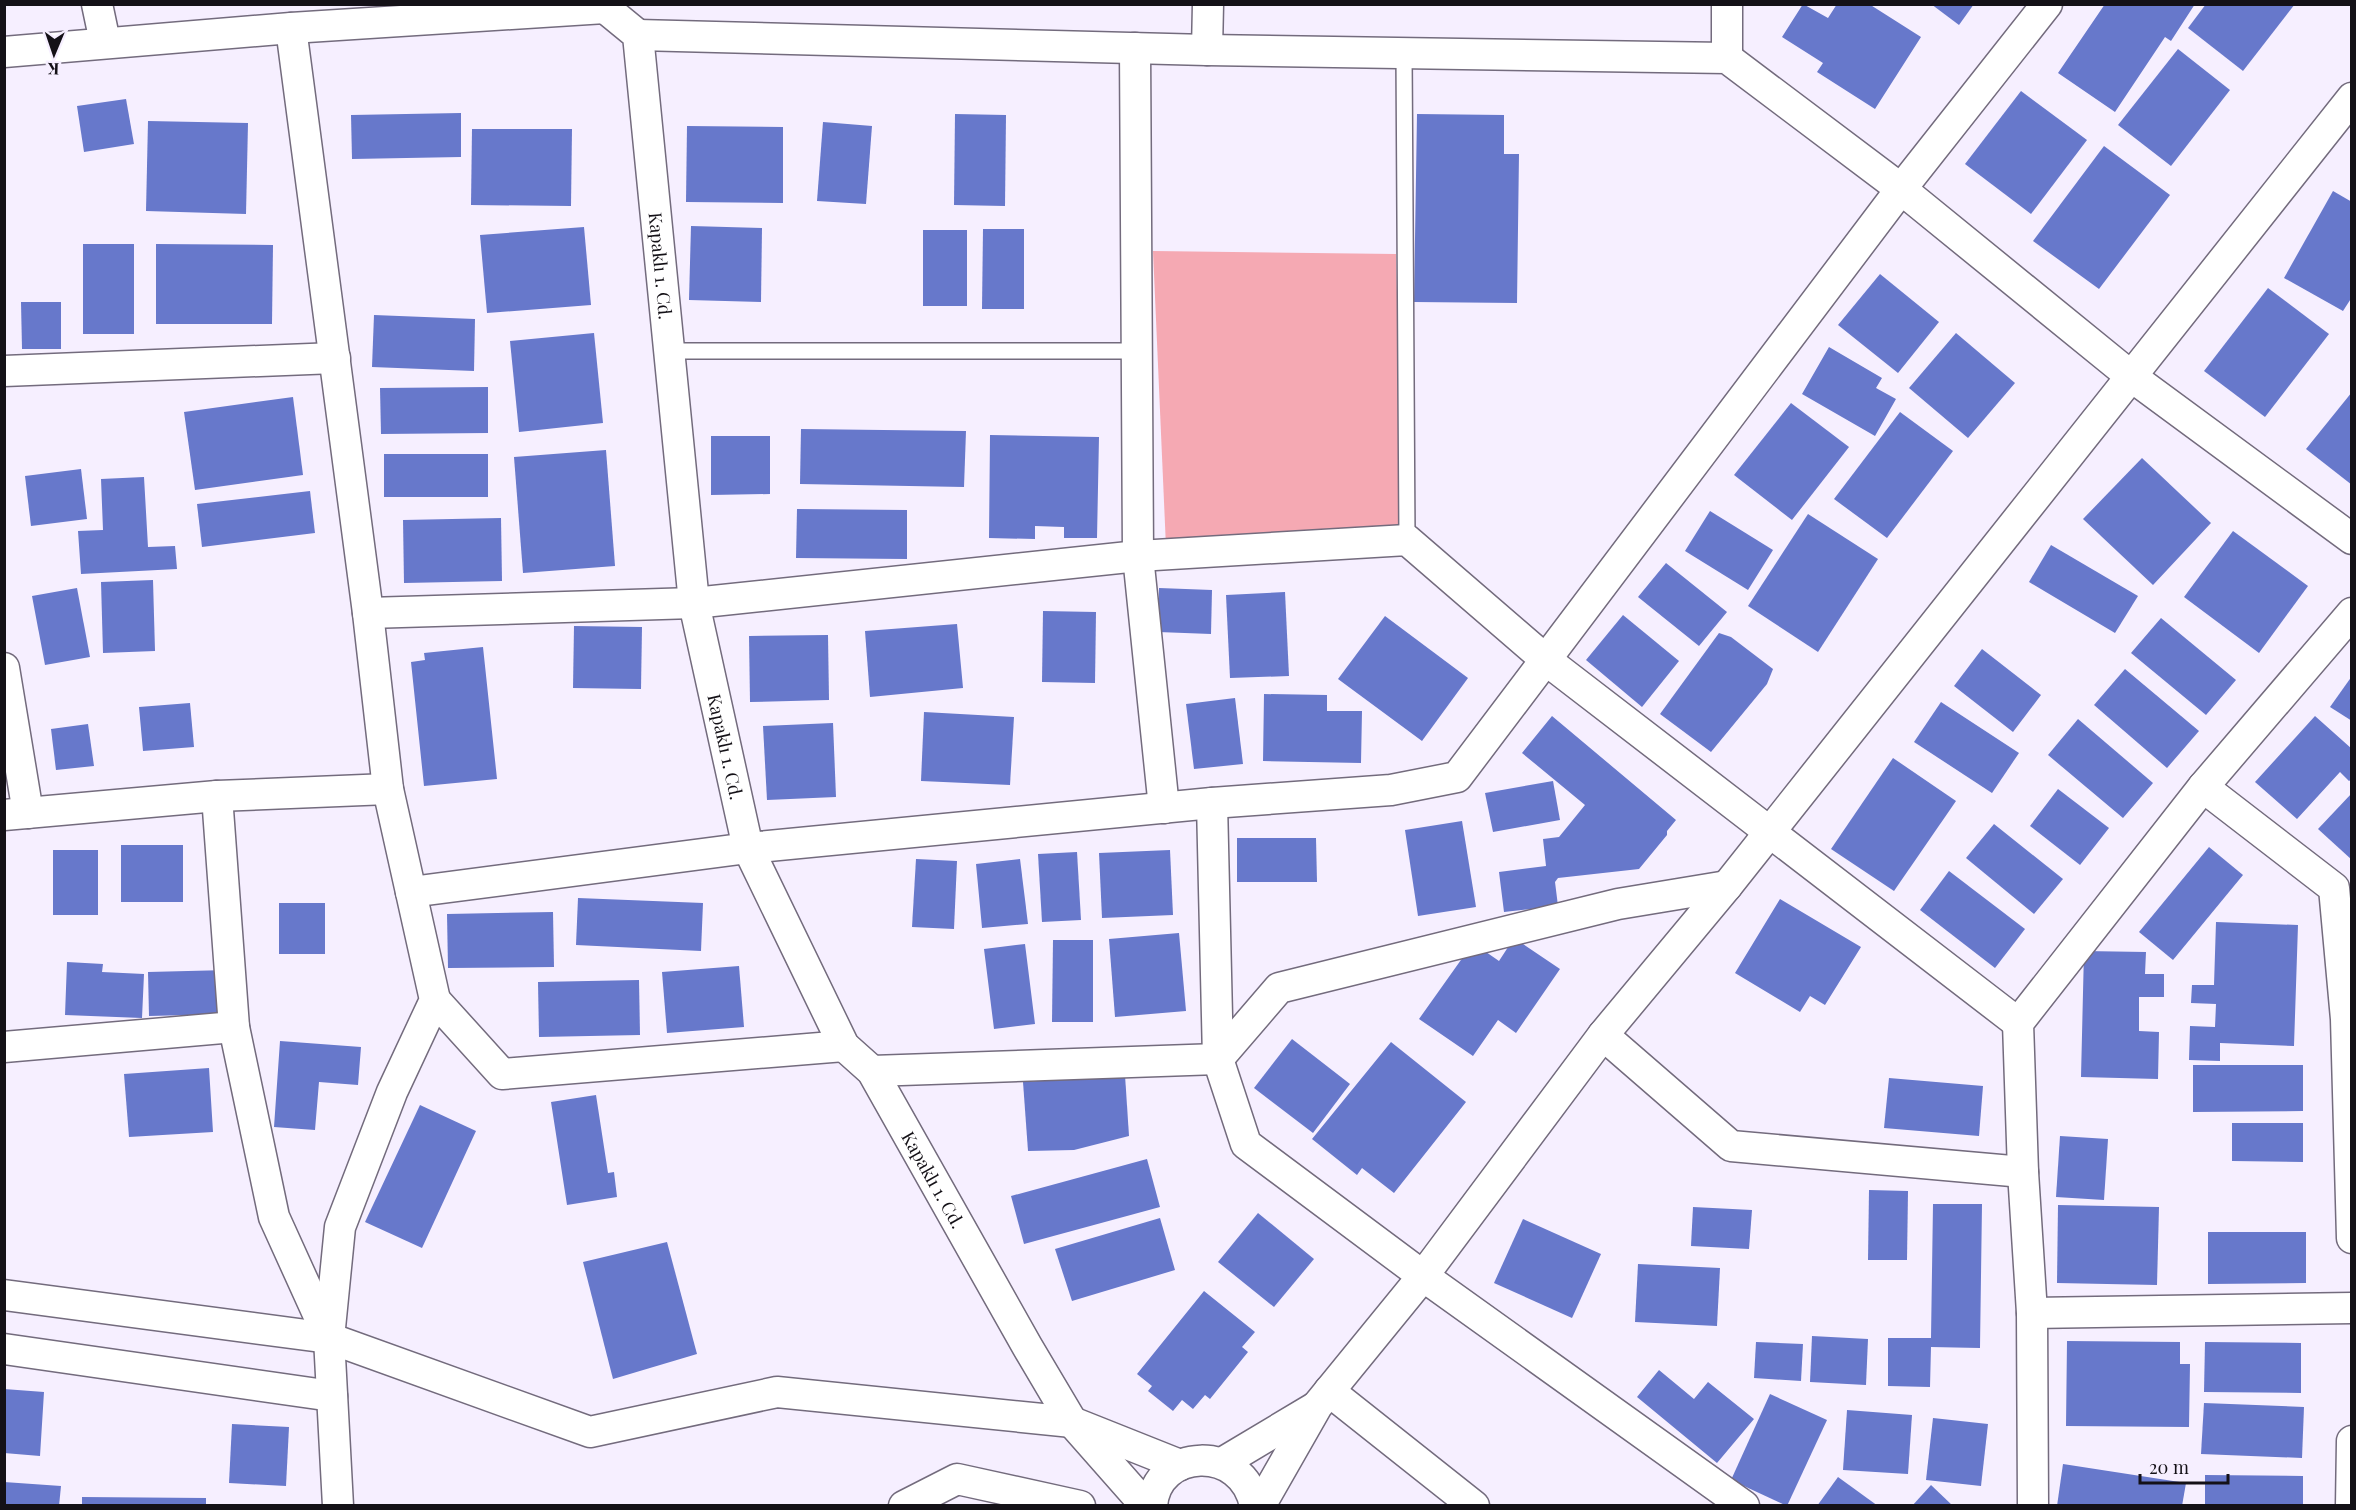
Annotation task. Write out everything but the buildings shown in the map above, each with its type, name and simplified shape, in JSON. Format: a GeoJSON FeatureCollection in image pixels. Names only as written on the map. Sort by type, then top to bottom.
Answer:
{"type":"FeatureCollection","features":[{"type":"Feature","properties":{"kind":"street"},"geometry":{"type":"LineString","coordinates":[[97,4],[105,42]]}},
{"type":"Feature","properties":{"kind":"street"},"geometry":{"type":"LineString","coordinates":[[1207,50],[1208,4]]}},
{"type":"Feature","properties":{"kind":"street"},"geometry":{"type":"LineString","coordinates":[[1727,4],[1727,58]]}},
{"type":"Feature","properties":{"kind":"street"},"geometry":{"type":"LineString","coordinates":[[411,892],[748,848],[1212,803],[1391,790],[1456,777],[1901,189],[2047,4]]}},
{"type":"Feature","properties":{"kind":"street"},"geometry":{"type":"LineString","coordinates":[[4,52],[105,42],[604,6],[638,35],[1207,50],[1727,58],[1901,189],[2132,377],[2352,539]]}},
{"type":"Feature","properties":{"kind":"street"},"geometry":{"type":"LineString","coordinates":[[291,28],[368,613],[388,789],[435,1000],[501,1074],[844,1046]]}},
{"type":"Feature","properties":{"kind":"street","name":"Kapaklı 1. Cd."},"geometry":{"type":"LineString","coordinates":[[638,35],[694,603],[748,848],[844,1046],[872,1071],[1072,1422],[1146,1506]]}},
{"type":"Feature","properties":{"kind":"street"},"geometry":{"type":"LineString","coordinates":[[1135,48],[1138,556],[1164,808]]}},
{"type":"Feature","properties":{"kind":"street"},"geometry":{"type":"LineString","coordinates":[[1260,1506],[1323,1398],[1423,1276],[1603,1035],[1726,886],[2352,98]]}},
{"type":"Feature","properties":{"kind":"street"},"geometry":{"type":"LineString","coordinates":[[4,371],[335,358]]}},
{"type":"Feature","properties":{"kind":"street"},"geometry":{"type":"LineString","coordinates":[[368,613],[694,603],[1138,556],[1407,540],[1546,660],[2018,1023]]}},
{"type":"Feature","properties":{"kind":"street"},"geometry":{"type":"LineString","coordinates":[[2033,1506],[2032,1312],[2023,1173],[2018,1023],[2203,787],[2352,613]]}},
{"type":"Feature","properties":{"kind":"street"},"geometry":{"type":"LineString","coordinates":[[4,668],[16,814],[217,796],[388,789]]}},
{"type":"Feature","properties":{"kind":"street"},"geometry":{"type":"LineString","coordinates":[[2203,787],[2334,888],[2346,1019],[2352,1238]]}},
{"type":"Feature","properties":{"kind":"street"},"geometry":{"type":"LineString","coordinates":[[217,796],[234,1027],[274,1217],[329,1338]]}},
{"type":"Feature","properties":{"kind":"street"},"geometry":{"type":"LineString","coordinates":[[1212,803],[1218,1059],[1246,1144],[1423,1276],[1744,1506]]}},
{"type":"Feature","properties":{"kind":"street"},"geometry":{"type":"LineString","coordinates":[[872,1071],[1218,1059],[1279,988],[1618,904],[1726,886]]}},
{"type":"Feature","properties":{"kind":"street"},"geometry":{"type":"LineString","coordinates":[[338,1506],[329,1338],[340,1227],[392,1092],[435,1000]]}},
{"type":"Feature","properties":{"kind":"street"},"geometry":{"type":"LineString","coordinates":[[4,1047],[234,1027]]}},
{"type":"Feature","properties":{"kind":"street"},"geometry":{"type":"LineString","coordinates":[[1603,1035],[1731,1146],[2023,1173]]}},
{"type":"Feature","properties":{"kind":"street"},"geometry":{"type":"LineString","coordinates":[[4,1295],[329,1338],[590,1432],[777,1392],[1072,1422],[1180,1465]]}},
{"type":"Feature","properties":{"kind":"street"},"geometry":{"type":"LineString","coordinates":[[2032,1312],[2352,1308]]}},
{"type":"Feature","properties":{"kind":"street"},"geometry":{"type":"LineString","coordinates":[[4,1349],[332,1396]]}},
{"type":"Feature","properties":{"kind":"street"},"geometry":{"type":"LineString","coordinates":[[1222,1463],[1323,1398]]}},
{"type":"Feature","properties":{"kind":"street"},"geometry":{"type":"LineString","coordinates":[[1323,1398],[1474,1506]]}},
{"type":"Feature","properties":{"kind":"street"},"geometry":{"type":"LineString","coordinates":[[2351,1506],[2352,1441]]}},
{"type":"Feature","properties":{"kind":"street"},"geometry":{"type":"LineString","coordinates":[[1152,1506],[1153,1497],[1163,1479],[1180,1465],[1200,1460],[1222,1463],[1240,1474],[1252,1492],[1255,1506]]}},
{"type":"Feature","properties":{"kind":"street"},"geometry":{"type":"LineString","coordinates":[[904,1506],[957,1479],[1080,1506]]}},
{"type":"Feature","properties":{"kind":"lane"},"geometry":{"type":"LineString","coordinates":[[1404,53],[1407,540]]}},
{"type":"Feature","properties":{"kind":"lane"},"geometry":{"type":"LineString","coordinates":[[670,351],[1137,351]]}},
{"type":"Feature","properties":{"kind":"shaded area"},"geometry":{"type":"Polygon","coordinates":[[[1153,251],[1396,254],[1403,525],[1166,547],[1153,251]]]}}]}
